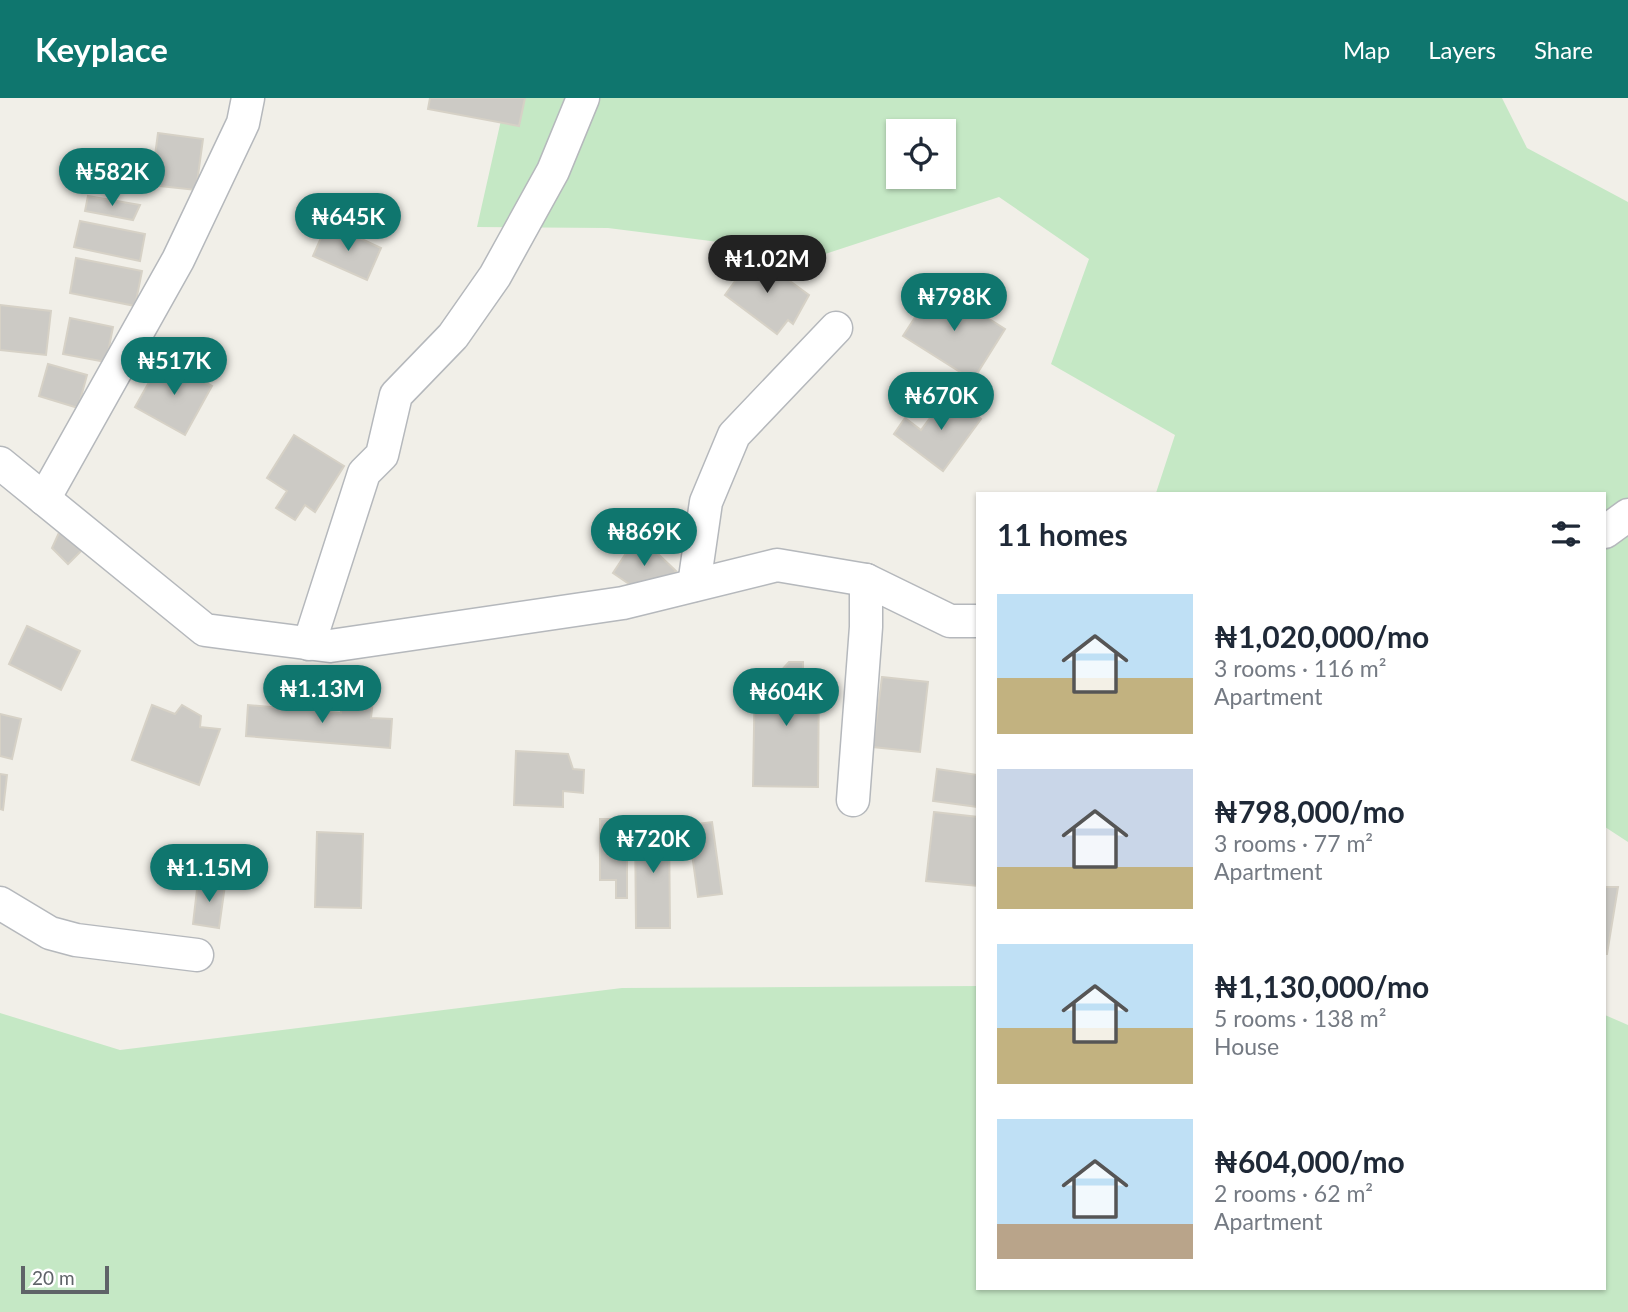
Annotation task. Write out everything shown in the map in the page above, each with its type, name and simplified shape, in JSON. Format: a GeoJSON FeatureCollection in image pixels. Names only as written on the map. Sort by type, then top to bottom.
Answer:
{"type":"FeatureCollection","features":[{"type":"Feature","properties":{"kind":"street"},"geometry":{"type":"LineString","coordinates":[[44,499],[178,260],[243,123],[248,98]]}},
{"type":"Feature","properties":{"kind":"street"},"geometry":{"type":"LineString","coordinates":[[309,643],[364,473],[382,456],[396,395],[453,336],[495,276],[553,171],[583,98]]}},
{"type":"Feature","properties":{"kind":"street"},"geometry":{"type":"LineString","coordinates":[[694,585],[706,502],[734,435],[836,328]]}},
{"type":"Feature","properties":{"kind":"street"},"geometry":{"type":"LineString","coordinates":[[0,463],[205,630],[330,646],[622,603],[777,565],[866,580],[950,621],[976,621]]}},
{"type":"Feature","properties":{"kind":"street"},"geometry":{"type":"LineString","coordinates":[[1606,531],[1628,515]]}},
{"type":"Feature","properties":{"kind":"street"},"geometry":{"type":"LineString","coordinates":[[853,800],[866,627],[866,580]]}},
{"type":"Feature","properties":{"kind":"street"},"geometry":{"type":"LineString","coordinates":[[0,903],[50,933],[76,940],[198,955]]}},
{"type":"Feature","properties":{"kind":"green space"},"geometry":{"type":"Polygon","coordinates":[[[506,98],[1502,98],[1527,148],[1628,202],[1628,842],[1606,828],[1606,492],[1156,492],[1175,435],[1051,364],[1089,259],[999,197],[822,255],[608,228],[477,227],[506,98]]]}},
{"type":"Feature","properties":{"kind":"green space"},"geometry":{"type":"Polygon","coordinates":[[[976,986],[976,1290],[1606,1290],[1606,1015],[1628,1025],[1628,1312],[0,1312],[0,1013],[120,1050],[622,988],[976,986]]]}},
{"type":"Feature","properties":{"kind":"building"},"geometry":{"type":"Polygon","coordinates":[[[430,98],[525,98],[519,126],[428,109],[430,98]]]}},
{"type":"Feature","properties":{"kind":"building"},"geometry":{"type":"Polygon","coordinates":[[[158,133],[203,139],[196,190],[151,185],[158,133]]]}},
{"type":"Feature","properties":{"kind":"building"},"geometry":{"type":"Polygon","coordinates":[[[88,196],[140,205],[133,220],[85,211],[88,196]]]}},
{"type":"Feature","properties":{"kind":"building"},"geometry":{"type":"Polygon","coordinates":[[[80,221],[145,234],[140,261],[74,247],[80,221]]]}},
{"type":"Feature","properties":{"kind":"building"},"geometry":{"type":"Polygon","coordinates":[[[338,228],[381,248],[367,280],[313,256],[324,231],[335,237],[338,228]]]}},
{"type":"Feature","properties":{"kind":"building"},"geometry":{"type":"Polygon","coordinates":[[[754,255],[809,295],[793,324],[788,320],[777,334],[725,295],[754,255]]]}},
{"type":"Feature","properties":{"kind":"building"},"geometry":{"type":"Polygon","coordinates":[[[76,258],[142,271],[135,306],[70,293],[76,258]]]}},
{"type":"Feature","properties":{"kind":"building"},"geometry":{"type":"Polygon","coordinates":[[[936,285],[1005,329],[973,380],[903,336],[936,285]]]}},
{"type":"Feature","properties":{"kind":"building"},"geometry":{"type":"Polygon","coordinates":[[[0,305],[51,311],[46,355],[0,350],[0,305]]]}},
{"type":"Feature","properties":{"kind":"building"},"geometry":{"type":"Polygon","coordinates":[[[70,318],[113,327],[106,362],[63,354],[70,318]]]}},
{"type":"Feature","properties":{"kind":"building"},"geometry":{"type":"Polygon","coordinates":[[[162,359],[212,386],[185,435],[135,407],[162,359]]]}},
{"type":"Feature","properties":{"kind":"building"},"geometry":{"type":"Polygon","coordinates":[[[48,364],[87,375],[78,408],[39,396],[48,364]]]}},
{"type":"Feature","properties":{"kind":"building"},"geometry":{"type":"Polygon","coordinates":[[[948,394],[981,419],[943,471],[894,434],[905,418],[921,430],[948,394]]]}},
{"type":"Feature","properties":{"kind":"building"},"geometry":{"type":"Polygon","coordinates":[[[294,435],[344,466],[315,512],[305,505],[295,520],[276,508],[287,491],[267,478],[294,435]]]}},
{"type":"Feature","properties":{"kind":"building"},"geometry":{"type":"Polygon","coordinates":[[[62,526],[84,548],[68,564],[52,548],[62,526]]]}},
{"type":"Feature","properties":{"kind":"building"},"geometry":{"type":"Polygon","coordinates":[[[638,535],[676,571],[648,597],[613,573],[638,535]]]}},
{"type":"Feature","properties":{"kind":"building"},"geometry":{"type":"Polygon","coordinates":[[[27,626],[80,651],[61,690],[9,664],[27,626]]]}},
{"type":"Feature","properties":{"kind":"building"},"geometry":{"type":"Polygon","coordinates":[[[789,662],[803,662],[803,675],[819,671],[818,787],[753,786],[755,673],[779,673],[789,662]]]}},
{"type":"Feature","properties":{"kind":"building"},"geometry":{"type":"Polygon","coordinates":[[[882,677],[928,682],[920,752],[873,747],[882,677]]]}},
{"type":"Feature","properties":{"kind":"building"},"geometry":{"type":"Polygon","coordinates":[[[342,698],[373,700],[371,718],[392,719],[390,748],[246,736],[248,705],[341,713],[342,698]]]}},
{"type":"Feature","properties":{"kind":"building"},"geometry":{"type":"Polygon","coordinates":[[[152,705],[175,714],[182,705],[201,716],[200,727],[220,729],[199,785],[132,760],[152,705]]]}},
{"type":"Feature","properties":{"kind":"building"},"geometry":{"type":"Polygon","coordinates":[[[0,714],[21,719],[12,759],[0,756],[0,714]]]}},
{"type":"Feature","properties":{"kind":"building"},"geometry":{"type":"Polygon","coordinates":[[[516,751],[568,754],[573,769],[584,770],[583,793],[563,791],[563,807],[514,805],[516,751]]]}},
{"type":"Feature","properties":{"kind":"building"},"geometry":{"type":"Polygon","coordinates":[[[937,769],[976,775],[976,807],[933,801],[937,769]]]}},
{"type":"Feature","properties":{"kind":"building"},"geometry":{"type":"Polygon","coordinates":[[[0,774],[7,775],[3,810],[0,809],[0,774]]]}},
{"type":"Feature","properties":{"kind":"building"},"geometry":{"type":"Polygon","coordinates":[[[934,812],[976,817],[976,886],[926,881],[934,812]]]}},
{"type":"Feature","properties":{"kind":"building"},"geometry":{"type":"Polygon","coordinates":[[[600,819],[627,819],[627,898],[616,898],[616,880],[600,880],[600,819]]]}},
{"type":"Feature","properties":{"kind":"building"},"geometry":{"type":"Polygon","coordinates":[[[669,821],[670,928],[636,928],[635,822],[669,821]]]}},
{"type":"Feature","properties":{"kind":"building"},"geometry":{"type":"Polygon","coordinates":[[[712,822],[722,894],[698,897],[688,825],[712,822]]]}},
{"type":"Feature","properties":{"kind":"building"},"geometry":{"type":"Polygon","coordinates":[[[317,832],[363,834],[361,908],[315,907],[317,832]]]}},
{"type":"Feature","properties":{"kind":"building"},"geometry":{"type":"Polygon","coordinates":[[[198,881],[225,885],[219,928],[193,924],[198,881]]]}},
{"type":"Feature","properties":{"kind":"building"},"geometry":{"type":"Polygon","coordinates":[[[1606,887],[1618,887],[1607,954],[1606,887]]]}}]}
